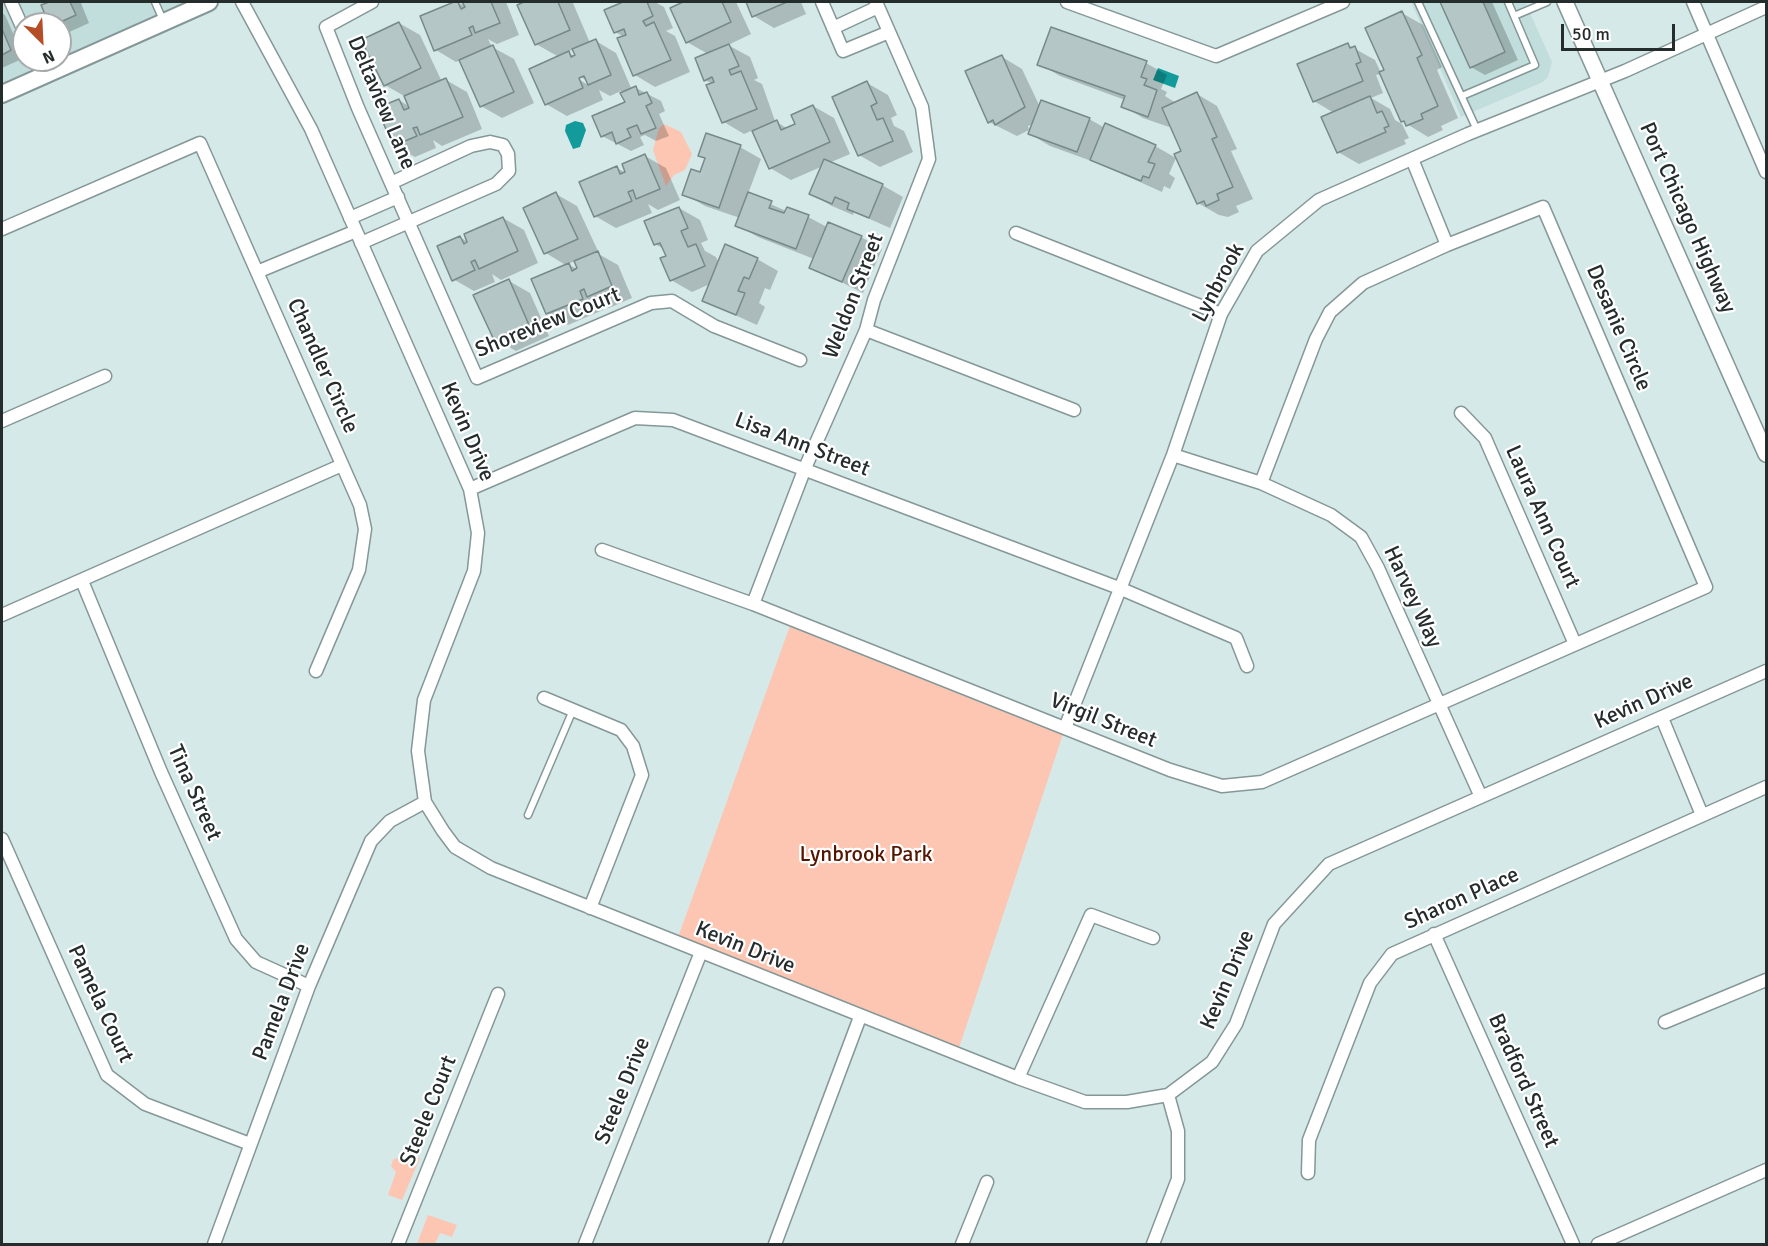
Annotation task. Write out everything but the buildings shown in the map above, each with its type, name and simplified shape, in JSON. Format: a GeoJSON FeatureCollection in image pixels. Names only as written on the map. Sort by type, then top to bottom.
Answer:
{"type":"FeatureCollection","features":[{"type":"Feature","properties":{"kind":"main road"},"geometry":{"type":"LineString","coordinates":[[72,55],[209,2]]}},
{"type":"Feature","properties":{"kind":"main road"},"geometry":{"type":"LineString","coordinates":[[2,94],[34,72]]}},
{"type":"Feature","properties":{"kind":"street","name":"Kevin Drive"},"geometry":{"type":"LineString","coordinates":[[242,2],[311,129],[470,489],[478,533],[474,571],[424,700],[418,751],[425,802],[455,846],[491,868],[860,1017],[1085,1102],[1127,1102],[1168,1095],[1212,1062],[1236,1024],[1274,924],[1329,864],[1767,671]]}},
{"type":"Feature","properties":{"kind":"street","name":"Deltaview Lane"},"geometry":{"type":"LineString","coordinates":[[372,2],[326,27],[358,108],[404,210]]}},
{"type":"Feature","properties":{"kind":"street"},"geometry":{"type":"LineString","coordinates":[[822,2],[843,51],[889,32]]}},
{"type":"Feature","properties":{"kind":"street"},"geometry":{"type":"LineString","coordinates":[[1067,2],[1216,56],[1343,2]]}},
{"type":"Feature","properties":{"kind":"street","name":"Port Chicago Highway"},"geometry":{"type":"LineString","coordinates":[[1565,2],[1767,454]]}},
{"type":"Feature","properties":{"kind":"street"},"geometry":{"type":"LineString","coordinates":[[1694,2],[1767,172]]}},
{"type":"Feature","properties":{"kind":"street"},"geometry":{"type":"LineString","coordinates":[[833,28],[877,4]]}},
{"type":"Feature","properties":{"kind":"street","name":"Weldon Street"},"geometry":{"type":"LineString","coordinates":[[753,604],[805,468],[866,330],[874,300],[929,159],[922,107],[877,4]]}},
{"type":"Feature","properties":{"kind":"street","name":"Lynbrook"},"geometry":{"type":"LineString","coordinates":[[1065,728],[1173,455],[1221,314],[1257,251],[1319,200],[1477,130],[1600,81],[1767,8]]}},
{"type":"Feature","properties":{"kind":"street"},"geometry":{"type":"LineString","coordinates":[[361,243],[496,184],[508,171],[508,154],[504,145],[490,142],[471,146],[391,183]]}},
{"type":"Feature","properties":{"kind":"street","name":"Chandler Circle"},"geometry":{"type":"LineString","coordinates":[[2,229],[200,143],[342,465],[2,615]]}},
{"type":"Feature","properties":{"kind":"street"},"geometry":{"type":"LineString","coordinates":[[1412,159],[1447,245]]}},
{"type":"Feature","properties":{"kind":"street"},"geometry":{"type":"LineString","coordinates":[[350,218],[398,197]]}},
{"type":"Feature","properties":{"kind":"street","name":"Desanie Circle"},"geometry":{"type":"LineString","coordinates":[[1261,483],[1316,339],[1330,312],[1363,283],[1447,245],[1543,207],[1706,586],[1438,704]]}},
{"type":"Feature","properties":{"kind":"street","name":"Shoreview Court"},"geometry":{"type":"LineString","coordinates":[[404,210],[477,378],[651,303],[672,301],[714,326],[800,360]]}},
{"type":"Feature","properties":{"kind":"street"},"geometry":{"type":"LineString","coordinates":[[257,272],[356,231]]}},
{"type":"Feature","properties":{"kind":"street"},"geometry":{"type":"LineString","coordinates":[[1016,233],[1221,314]]}},
{"type":"Feature","properties":{"kind":"street"},"geometry":{"type":"LineString","coordinates":[[866,330],[1074,410]]}},
{"type":"Feature","properties":{"kind":"street"},"geometry":{"type":"LineString","coordinates":[[2,421],[105,376]]}},
{"type":"Feature","properties":{"kind":"street","name":"Laura Ann Court"},"geometry":{"type":"LineString","coordinates":[[1461,413],[1485,438],[1575,644]]}},
{"type":"Feature","properties":{"kind":"street","name":"Lisa Ann Street"},"geometry":{"type":"LineString","coordinates":[[470,489],[635,418],[672,420],[805,468],[1119,588],[1236,638],[1247,666]]}},
{"type":"Feature","properties":{"kind":"street","name":"Harvey Way"},"geometry":{"type":"LineString","coordinates":[[1173,455],[1261,483],[1331,515],[1361,537],[1378,568],[1481,797]]}},
{"type":"Feature","properties":{"kind":"street"},"geometry":{"type":"LineString","coordinates":[[316,671],[359,570],[365,529],[360,505],[342,465]]}},
{"type":"Feature","properties":{"kind":"street","name":"Virgil Street"},"geometry":{"type":"LineString","coordinates":[[602,549],[753,604],[1170,770],[1222,786],[1262,782],[1438,704]]}},
{"type":"Feature","properties":{"kind":"street","name":"Tina Street"},"geometry":{"type":"LineString","coordinates":[[82,581],[161,772],[236,939],[256,962],[309,986]]}},
{"type":"Feature","properties":{"kind":"street"},"geometry":{"type":"LineString","coordinates":[[544,698],[621,730],[633,746],[642,775],[590,908]]}},
{"type":"Feature","properties":{"kind":"street"},"geometry":{"type":"LineString","coordinates":[[1662,718],[1702,815]]}},
{"type":"Feature","properties":{"kind":"street","name":"Sharon Place"},"geometry":{"type":"LineString","coordinates":[[1308,1173],[1309,1140],[1370,983],[1392,954],[1767,788]]}},
{"type":"Feature","properties":{"kind":"street","name":"Pamela Drive"},"geometry":{"type":"LineString","coordinates":[[214,1245],[309,986],[370,841],[390,821],[425,802]]}},
{"type":"Feature","properties":{"kind":"street","name":"Pamela Court"},"geometry":{"type":"LineString","coordinates":[[2,839],[107,1075],[145,1104],[250,1144]]}},
{"type":"Feature","properties":{"kind":"street"},"geometry":{"type":"LineString","coordinates":[[1018,1077],[1091,915],[1153,938]]}},
{"type":"Feature","properties":{"kind":"street","name":"Bradford Street"},"geometry":{"type":"LineString","coordinates":[[1434,934],[1573,1245]]}},
{"type":"Feature","properties":{"kind":"street","name":"Steele Drive"},"geometry":{"type":"LineString","coordinates":[[585,1245],[700,952]]}},
{"type":"Feature","properties":{"kind":"street"},"geometry":{"type":"LineString","coordinates":[[1665,1022],[1767,980]]}},
{"type":"Feature","properties":{"kind":"street","name":"Steele Court"},"geometry":{"type":"LineString","coordinates":[[398,1245],[498,994]]}},
{"type":"Feature","properties":{"kind":"street"},"geometry":{"type":"LineString","coordinates":[[775,1245],[860,1017]]}},
{"type":"Feature","properties":{"kind":"street"},"geometry":{"type":"LineString","coordinates":[[1153,1245],[1178,1179],[1178,1131],[1168,1095]]}},
{"type":"Feature","properties":{"kind":"street"},"geometry":{"type":"LineString","coordinates":[[1598,1245],[1767,1170]]}},
{"type":"Feature","properties":{"kind":"street"},"geometry":{"type":"LineString","coordinates":[[962,1245],[987,1182]]}},
{"type":"Feature","properties":{"kind":"lane"},"geometry":{"type":"LineString","coordinates":[[155,2],[164,21]]}},
{"type":"Feature","properties":{"kind":"lane"},"geometry":{"type":"LineString","coordinates":[[1418,2],[1477,130]]}},
{"type":"Feature","properties":{"kind":"lane"},"geometry":{"type":"LineString","coordinates":[[1462,96],[1535,65],[1508,2]]}},
{"type":"Feature","properties":{"kind":"lane"},"geometry":{"type":"LineString","coordinates":[[1514,16],[1547,2]]}},
{"type":"Feature","properties":{"kind":"lane"},"geometry":{"type":"LineString","coordinates":[[528,815],[573,710]]}},
{"type":"Feature","properties":{"kind":"shaded area"},"geometry":{"type":"Polygon","coordinates":[[[2,2],[209,2],[72,63],[72,12],[12,12],[12,72],[52,72],[2,94],[2,2]]]}},
{"type":"Feature","properties":{"kind":"shaded area"},"geometry":{"type":"Polygon","coordinates":[[[1411,2],[1525,2],[1552,62],[1548,77],[1543,82],[1461,117],[1411,2]]]}},
{"type":"Feature","properties":{"kind":"green space"},"geometry":{"type":"Polygon","coordinates":[[[664,124],[681,132],[692,154],[685,170],[674,175],[666,186],[653,150],[659,128],[664,124]]]}},
{"type":"Feature","properties":{"kind":"green space","name":"Lynbrook Park"},"geometry":{"type":"Polygon","coordinates":[[[792,620],[1065,728],[957,1054],[676,943],[792,620]]]}},
{"type":"Feature","properties":{"kind":"green space"},"geometry":{"type":"Polygon","coordinates":[[[406,1153],[420,1158],[402,1200],[388,1195],[396,1172],[391,1166],[393,1160],[396,1158],[404,1160],[406,1153]]]}},
{"type":"Feature","properties":{"kind":"green space"},"geometry":{"type":"Polygon","coordinates":[[[428,1215],[457,1225],[452,1237],[440,1233],[435,1244],[417,1244],[428,1215]]]}},
{"type":"Feature","properties":{"kind":"water"},"geometry":{"type":"Polygon","coordinates":[[[1158,68],[1179,76],[1175,88],[1153,80],[1158,68]]]}},
{"type":"Feature","properties":{"kind":"water"},"geometry":{"type":"Polygon","coordinates":[[[575,121],[583,123],[586,130],[580,147],[573,149],[565,131],[566,125],[575,121]]]}}]}
